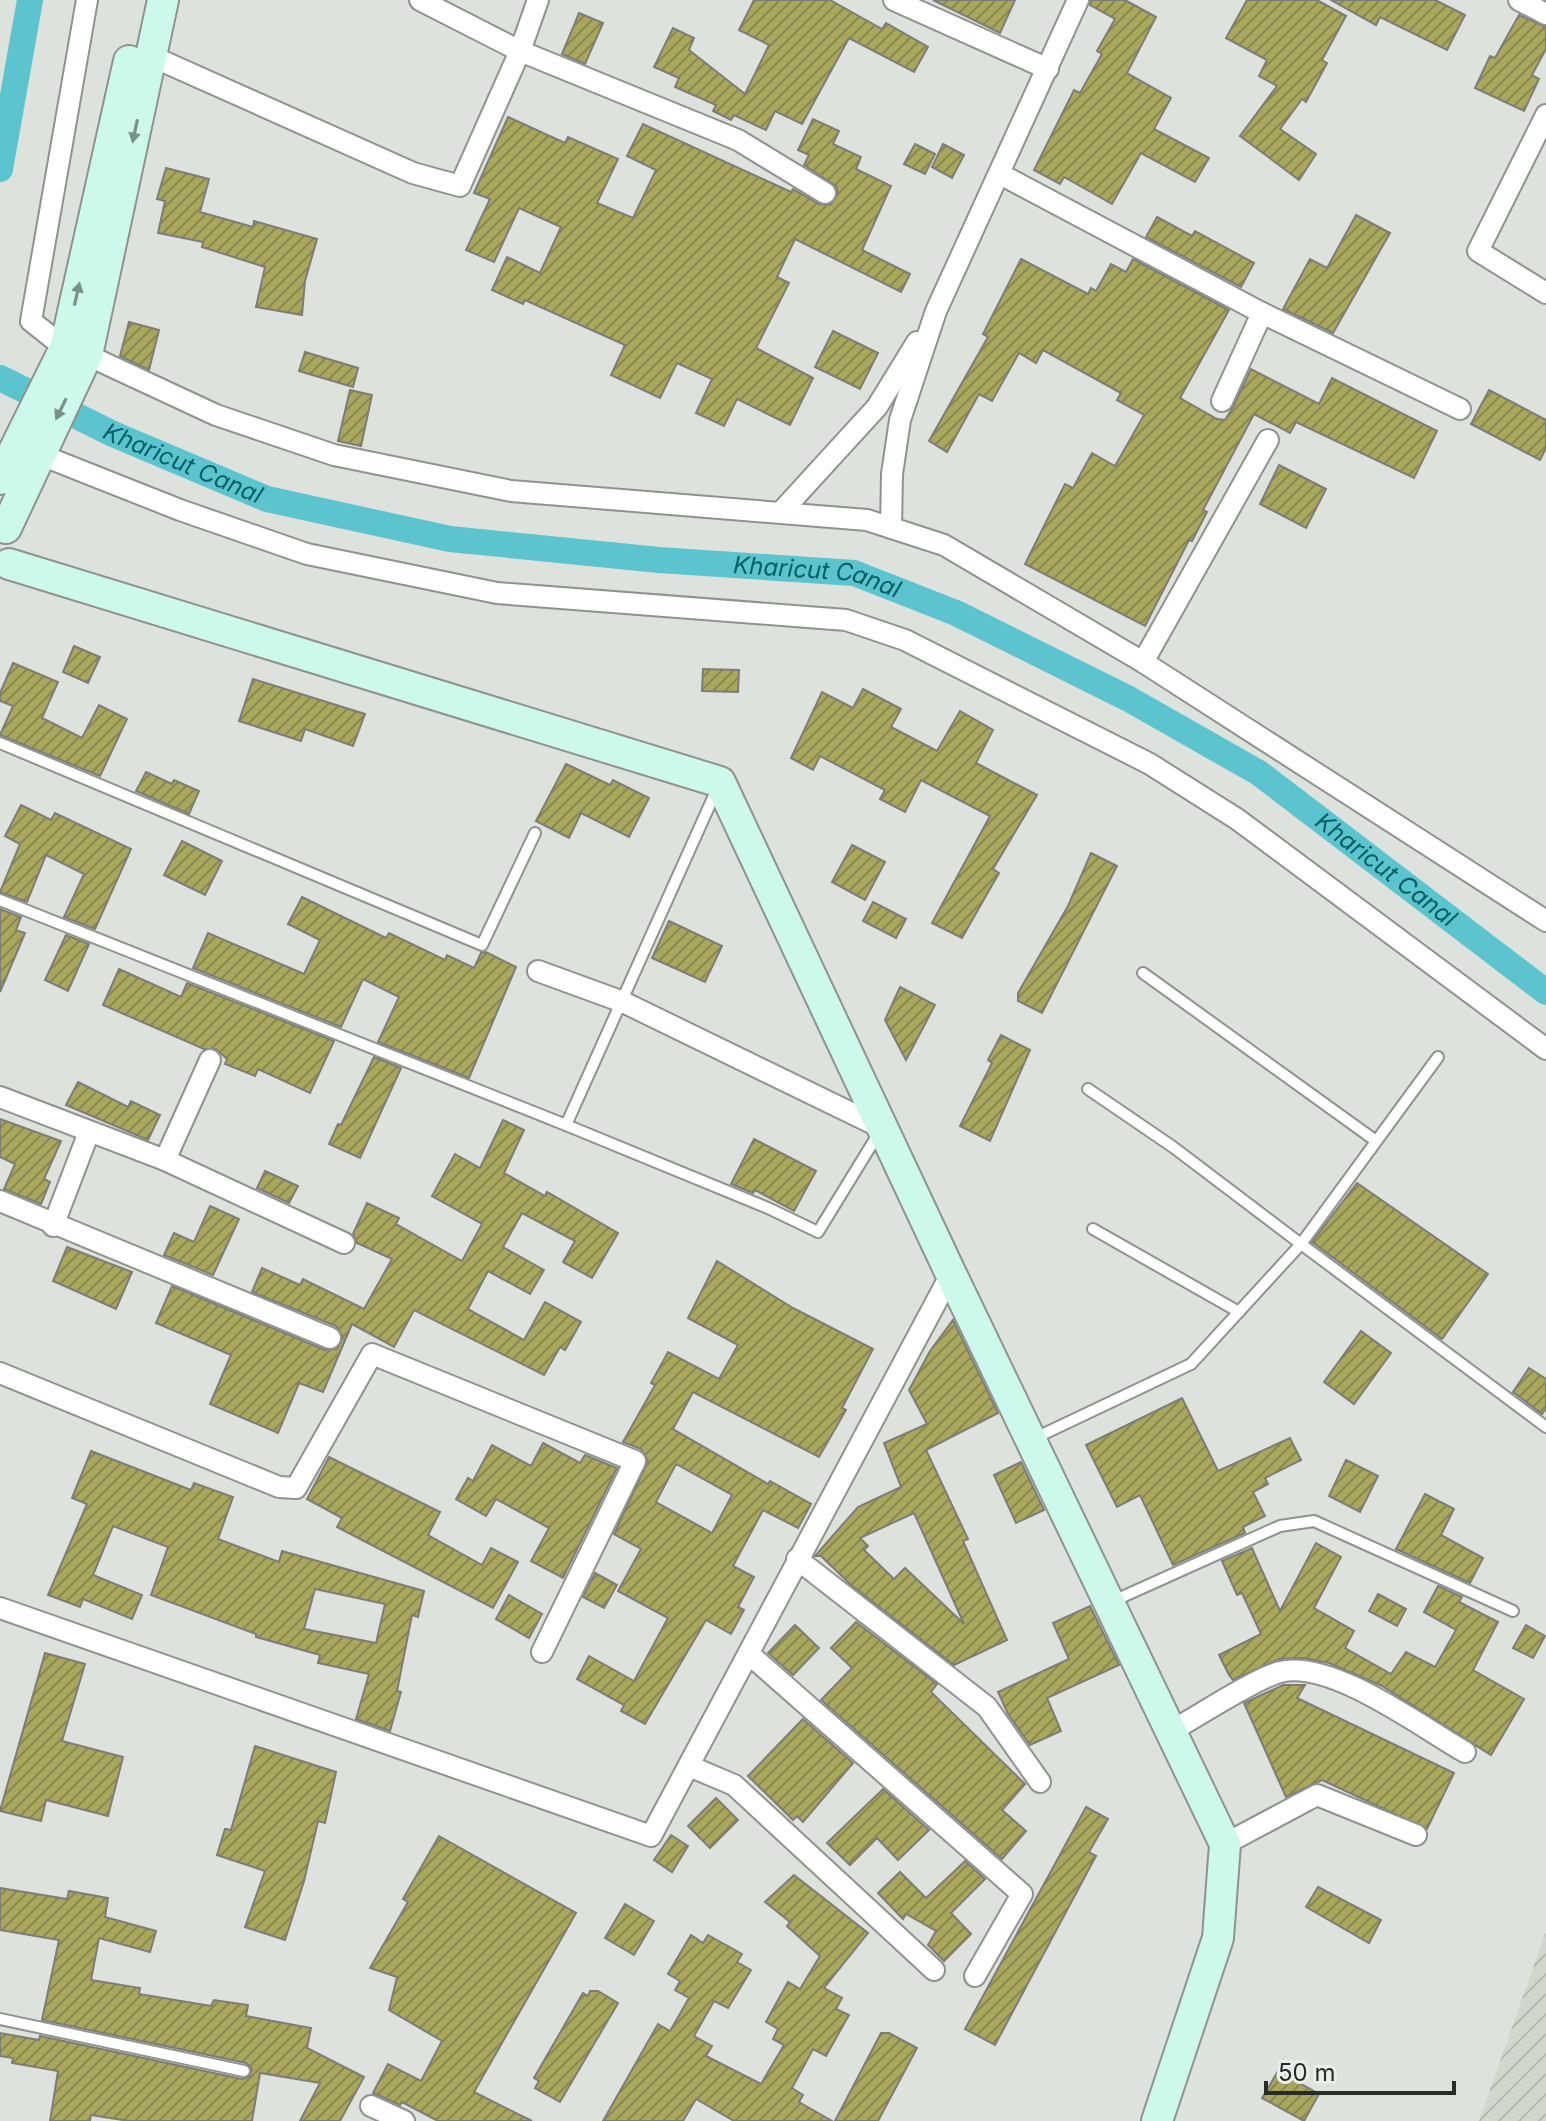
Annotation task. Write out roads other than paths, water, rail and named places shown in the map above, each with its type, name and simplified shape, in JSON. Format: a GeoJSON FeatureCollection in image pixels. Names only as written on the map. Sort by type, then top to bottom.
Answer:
{"type":"FeatureCollection","features":[{"type":"Feature","properties":{"kind":"street"},"geometry":{"type":"LineString","coordinates":[[87,0],[31,321],[71,362],[334,455],[511,491],[867,520],[944,545],[1143,662],[1546,921]]}},
{"type":"Feature","properties":{"kind":"street"},"geometry":{"type":"LineString","coordinates":[[71,362],[142,0]]}},
{"type":"Feature","properties":{"kind":"street"},"geometry":{"type":"LineString","coordinates":[[0,479],[71,362],[163,0]]}},
{"type":"Feature","properties":{"kind":"street"},"geometry":{"type":"LineString","coordinates":[[420,0],[520,51],[738,140],[825,193]]}},
{"type":"Feature","properties":{"kind":"street"},"geometry":{"type":"LineString","coordinates":[[151,56],[413,173],[460,186],[520,51],[538,0]]}},
{"type":"Feature","properties":{"kind":"street"},"geometry":{"type":"LineString","coordinates":[[894,0],[1048,69]]}},
{"type":"Feature","properties":{"kind":"street"},"geometry":{"type":"LineString","coordinates":[[781,512],[877,407],[936,311],[1078,0]]}},
{"type":"Feature","properties":{"kind":"street"},"geometry":{"type":"LineString","coordinates":[[1519,0],[1546,14]]}},
{"type":"Feature","properties":{"kind":"street"},"geometry":{"type":"LineString","coordinates":[[1546,115],[1478,251],[1546,293]]}},
{"type":"Feature","properties":{"kind":"street"},"geometry":{"type":"LineString","coordinates":[[1000,174],[1262,313],[1460,409]]}},
{"type":"Feature","properties":{"kind":"street"},"geometry":{"type":"LineString","coordinates":[[891,528],[892,474],[900,420],[936,311]]}},
{"type":"Feature","properties":{"kind":"street"},"geometry":{"type":"LineString","coordinates":[[1222,401],[1262,313]]}},
{"type":"Feature","properties":{"kind":"street"},"geometry":{"type":"LineString","coordinates":[[1143,662],[1268,440]]}},
{"type":"Feature","properties":{"kind":"street"},"geometry":{"type":"LineString","coordinates":[[24,442],[3,526],[13,545],[4,569],[720,782],[951,1274],[1225,1844],[1218,1938],[1157,2121]]}},
{"type":"Feature","properties":{"kind":"street"},"geometry":{"type":"LineString","coordinates":[[24,442],[180,510],[307,554],[497,593],[846,620],[905,640],[1150,764],[1237,819],[1546,1049]]}},
{"type":"Feature","properties":{"kind":"street"},"geometry":{"type":"LineString","coordinates":[[538,971],[623,1002],[882,1128]]}},
{"type":"Feature","properties":{"kind":"street"},"geometry":{"type":"LineString","coordinates":[[165,1160],[210,1060]]}},
{"type":"Feature","properties":{"kind":"street"},"geometry":{"type":"LineString","coordinates":[[0,1097],[165,1160],[344,1243]]}},
{"type":"Feature","properties":{"kind":"street"},"geometry":{"type":"LineString","coordinates":[[53,1226],[89,1132]]}},
{"type":"Feature","properties":{"kind":"street"},"geometry":{"type":"LineString","coordinates":[[0,1201],[53,1226],[330,1338]]}},
{"type":"Feature","properties":{"kind":"street"},"geometry":{"type":"LineString","coordinates":[[0,1608],[651,1836],[951,1274]]}},
{"type":"Feature","properties":{"kind":"street"},"geometry":{"type":"LineString","coordinates":[[0,1373],[279,1487],[296,1488],[372,1354],[635,1461],[542,1652]]}},
{"type":"Feature","properties":{"kind":"street"},"geometry":{"type":"LineString","coordinates":[[797,1559],[987,1707],[1040,1782]]}},
{"type":"Feature","properties":{"kind":"street"},"geometry":{"type":"LineString","coordinates":[[749,1654],[1022,1894],[975,1976]]}},
{"type":"Feature","properties":{"kind":"street"},"geometry":{"type":"LineString","coordinates":[[1171,1731],[1280,1672],[1310,1671],[1348,1685],[1465,1752]]}},
{"type":"Feature","properties":{"kind":"street"},"geometry":{"type":"LineString","coordinates":[[689,1766],[734,1785],[934,1970]]}},
{"type":"Feature","properties":{"kind":"street"},"geometry":{"type":"LineString","coordinates":[[1225,1844],[1317,1795],[1416,1835]]}},
{"type":"Feature","properties":{"kind":"street"},"geometry":{"type":"LineString","coordinates":[[371,2106],[404,2121]]}},
{"type":"Feature","properties":{"kind":"lane"},"geometry":{"type":"LineString","coordinates":[[0,743],[482,945],[535,833]]}},
{"type":"Feature","properties":{"kind":"lane"},"geometry":{"type":"LineString","coordinates":[[566,1125],[720,782]]}},
{"type":"Feature","properties":{"kind":"lane"},"geometry":{"type":"LineString","coordinates":[[0,900],[566,1125],[768,1208],[818,1232],[882,1128]]}},
{"type":"Feature","properties":{"kind":"lane"},"geometry":{"type":"LineString","coordinates":[[1143,973],[1376,1141]]}},
{"type":"Feature","properties":{"kind":"lane"},"geometry":{"type":"LineString","coordinates":[[1031,1439],[1191,1364],[1301,1244],[1438,1057]]}},
{"type":"Feature","properties":{"kind":"lane"},"geometry":{"type":"LineString","coordinates":[[1088,1089],[1173,1147],[1546,1427]]}},
{"type":"Feature","properties":{"kind":"lane"},"geometry":{"type":"LineString","coordinates":[[1093,1229],[1239,1312]]}},
{"type":"Feature","properties":{"kind":"lane"},"geometry":{"type":"LineString","coordinates":[[1109,1603],[1280,1526],[1314,1521],[1513,1611]]}},
{"type":"Feature","properties":{"kind":"lane"},"geometry":{"type":"LineString","coordinates":[[0,2019],[244,2071]]}},
{"type":"Feature","properties":{"kind":"waterway","name":"Kharicut Canal"},"geometry":{"type":"LineString","coordinates":[[0,169],[30,0]]}},
{"type":"Feature","properties":{"kind":"waterway","name":"Kharicut Canal"},"geometry":{"type":"LineString","coordinates":[[0,378],[113,434],[267,499],[450,539],[659,560],[854,573],[956,613],[1129,699],[1259,773],[1546,992]]}}]}
